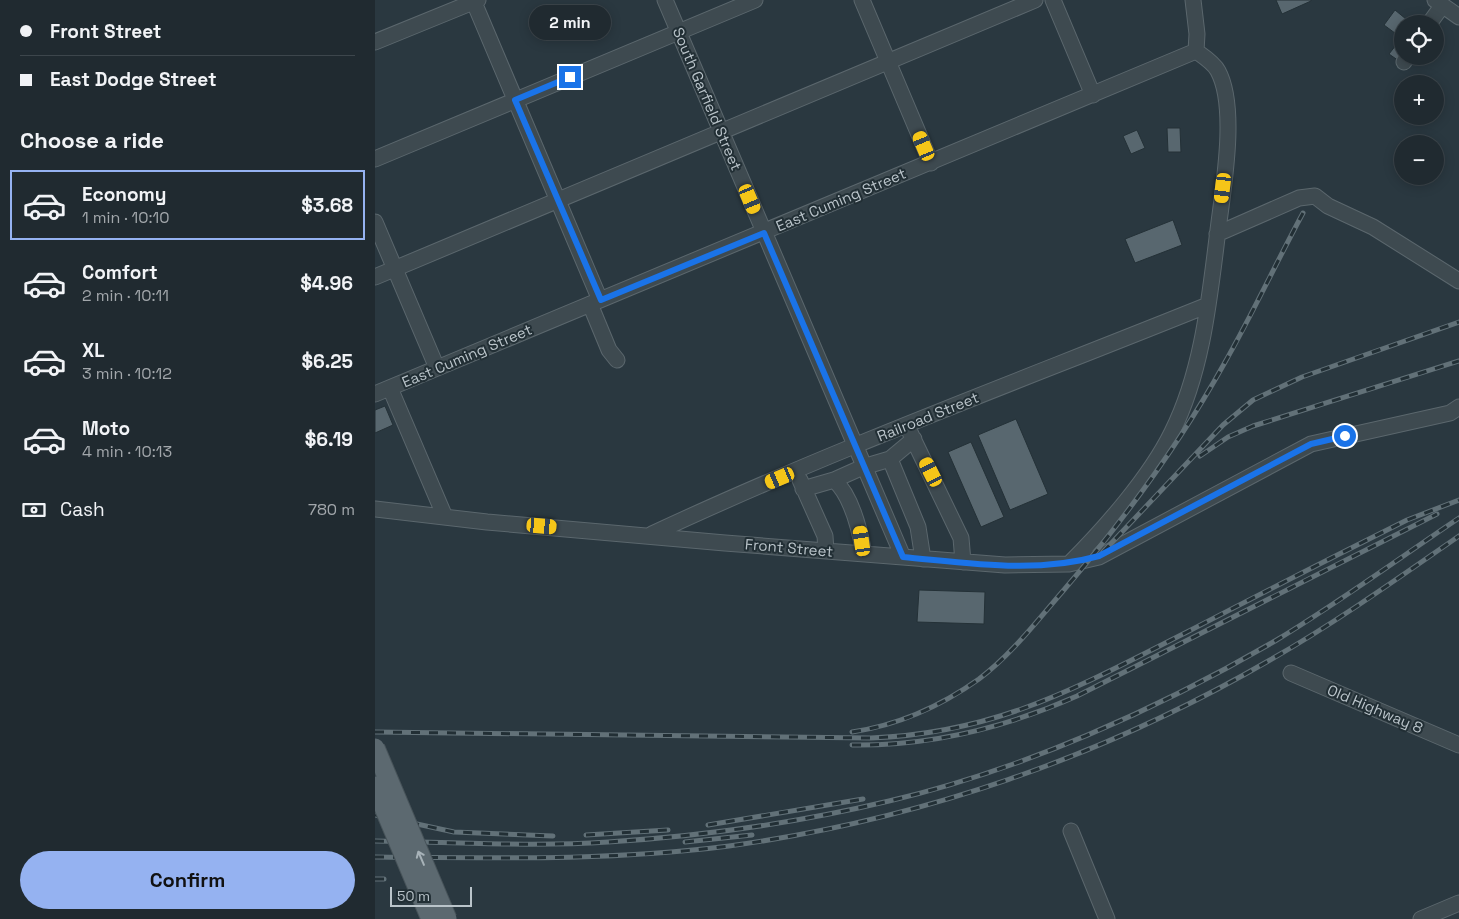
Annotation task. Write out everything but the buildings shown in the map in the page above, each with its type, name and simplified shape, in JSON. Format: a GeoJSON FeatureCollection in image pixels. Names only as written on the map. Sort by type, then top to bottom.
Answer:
{"type":"FeatureCollection","features":[{"type":"Feature","properties":{"kind":"main road"},"geometry":{"type":"LineString","coordinates":[[375,748],[447,919]]}},
{"type":"Feature","properties":{"kind":"main road"},"geometry":{"type":"LineString","coordinates":[[375,786],[431,919]]}},
{"type":"Feature","properties":{"kind":"street","name":"South Garfield Street"},"geometry":{"type":"LineString","coordinates":[[665,0],[903,557]]}},
{"type":"Feature","properties":{"kind":"street"},"geometry":{"type":"LineString","coordinates":[[375,158],[755,0]]}},
{"type":"Feature","properties":{"kind":"street"},"geometry":{"type":"LineString","coordinates":[[862,0],[931,163]]}},
{"type":"Feature","properties":{"kind":"street"},"geometry":{"type":"LineString","coordinates":[[375,277],[721,131],[889,63],[1035,0]]}},
{"type":"Feature","properties":{"kind":"street"},"geometry":{"type":"LineString","coordinates":[[1053,0],[1093,95]]}},
{"type":"Feature","properties":{"kind":"street"},"geometry":{"type":"LineString","coordinates":[[1069,564],[1102,532],[1158,456],[1172,433],[1183,408],[1192,377],[1208,306],[1225,173],[1227,115],[1224,89],[1217,70],[1196,50],[1197,29],[1193,0]]}},
{"type":"Feature","properties":{"kind":"street"},"geometry":{"type":"LineString","coordinates":[[375,42],[475,1],[515,100],[559,200],[595,302],[609,350],[617,360]]}},
{"type":"Feature","properties":{"kind":"street"},"geometry":{"type":"LineString","coordinates":[[1433,15],[1439,3],[1459,17]]}},
{"type":"Feature","properties":{"kind":"street","name":"East Cuming Street"},"geometry":{"type":"LineString","coordinates":[[375,394],[764,233],[1196,50]]}},
{"type":"Feature","properties":{"kind":"street"},"geometry":{"type":"LineString","coordinates":[[1217,234],[1299,198],[1315,196],[1328,206],[1373,227],[1459,281]]}},
{"type":"Feature","properties":{"kind":"street"},"geometry":{"type":"LineString","coordinates":[[375,222],[437,368]]}},
{"type":"Feature","properties":{"kind":"street","name":"Railroad Street"},"geometry":{"type":"LineString","coordinates":[[651,535],[796,471],[855,447],[910,432],[1208,306]]}},
{"type":"Feature","properties":{"kind":"street"},"geometry":{"type":"LineString","coordinates":[[390,388],[445,517]]}},
{"type":"Feature","properties":{"kind":"street","name":"Front Street"},"geometry":{"type":"LineString","coordinates":[[375,509],[445,517],[923,559],[1028,566],[1069,564],[1099,556],[1311,444],[1450,413],[1459,407]]}},
{"type":"Feature","properties":{"kind":"street"},"geometry":{"type":"LineString","coordinates":[[803,489],[834,480],[863,467],[890,459],[910,432],[961,538],[963,562]]}},
{"type":"Feature","properties":{"kind":"street"},"geometry":{"type":"LineString","coordinates":[[890,459],[918,527],[923,559]]}},
{"type":"Feature","properties":{"kind":"street"},"geometry":{"type":"LineString","coordinates":[[796,471],[825,536],[826,551]]}},
{"type":"Feature","properties":{"kind":"street"},"geometry":{"type":"LineString","coordinates":[[834,480],[842,487],[860,528],[864,554]]}},
{"type":"Feature","properties":{"kind":"street","name":"Old Highway 8"},"geometry":{"type":"LineString","coordinates":[[1291,673],[1459,745]]}},
{"type":"Feature","properties":{"kind":"street"},"geometry":{"type":"LineString","coordinates":[[1071,831],[1107,919]]}},
{"type":"Feature","properties":{"kind":"street"},"geometry":{"type":"LineString","coordinates":[[1421,919],[1459,903]]}},
{"type":"Feature","properties":{"kind":"railway"},"geometry":{"type":"LineString","coordinates":[[852,732],[886,725],[919,713],[950,698],[991,670],[1033,626],[1128,510],[1188,424],[1234,345],[1303,213]]}},
{"type":"Feature","properties":{"kind":"railway"},"geometry":{"type":"LineString","coordinates":[[1103,552],[1223,425],[1253,400],[1302,377],[1459,322]]}},
{"type":"Feature","properties":{"kind":"railway"},"geometry":{"type":"LineString","coordinates":[[1200,456],[1228,437],[1253,426],[1459,361]]}},
{"type":"Feature","properties":{"kind":"railway"},"geometry":{"type":"LineString","coordinates":[[375,732],[871,738],[917,734],[959,727],[998,717],[1036,704],[1073,688],[1407,520],[1459,500]]}},
{"type":"Feature","properties":{"kind":"railway"},"geometry":{"type":"LineString","coordinates":[[852,745],[911,742],[967,733],[995,726],[1050,707],[1077,696],[1437,514]]}},
{"type":"Feature","properties":{"kind":"railway"},"geometry":{"type":"LineString","coordinates":[[375,841],[550,844],[608,842],[679,836],[750,828],[820,816],[939,788],[1039,755],[1088,735],[1184,690],[1275,641],[1459,518]]}},
{"type":"Feature","properties":{"kind":"railway"},"geometry":{"type":"LineString","coordinates":[[375,857],[552,857],[685,851],[800,835],[870,820],[940,801],[1008,780],[1076,755],[1207,695],[1318,631],[1459,536]]}},
{"type":"Feature","properties":{"kind":"railway"},"geometry":{"type":"LineString","coordinates":[[708,825],[863,799]]}},
{"type":"Feature","properties":{"kind":"railway"},"geometry":{"type":"LineString","coordinates":[[375,815],[454,832],[553,836]]}},
{"type":"Feature","properties":{"kind":"railway"},"geometry":{"type":"LineString","coordinates":[[586,835],[668,830]]}},
{"type":"Feature","properties":{"kind":"railway"},"geometry":{"type":"LineString","coordinates":[[685,842],[752,835]]}},
{"type":"Feature","properties":{"kind":"railway"},"geometry":{"type":"LineString","coordinates":[[375,879],[384,879]]}},
{"type":"Feature","properties":{"kind":"route"},"geometry":{"type":"LineString","coordinates":[[570,77],[515,100],[601,300],[764,233],[903,557],[1028,566],[1069,564],[1099,556],[1235,482],[1311,444],[1345,436]]}}]}
